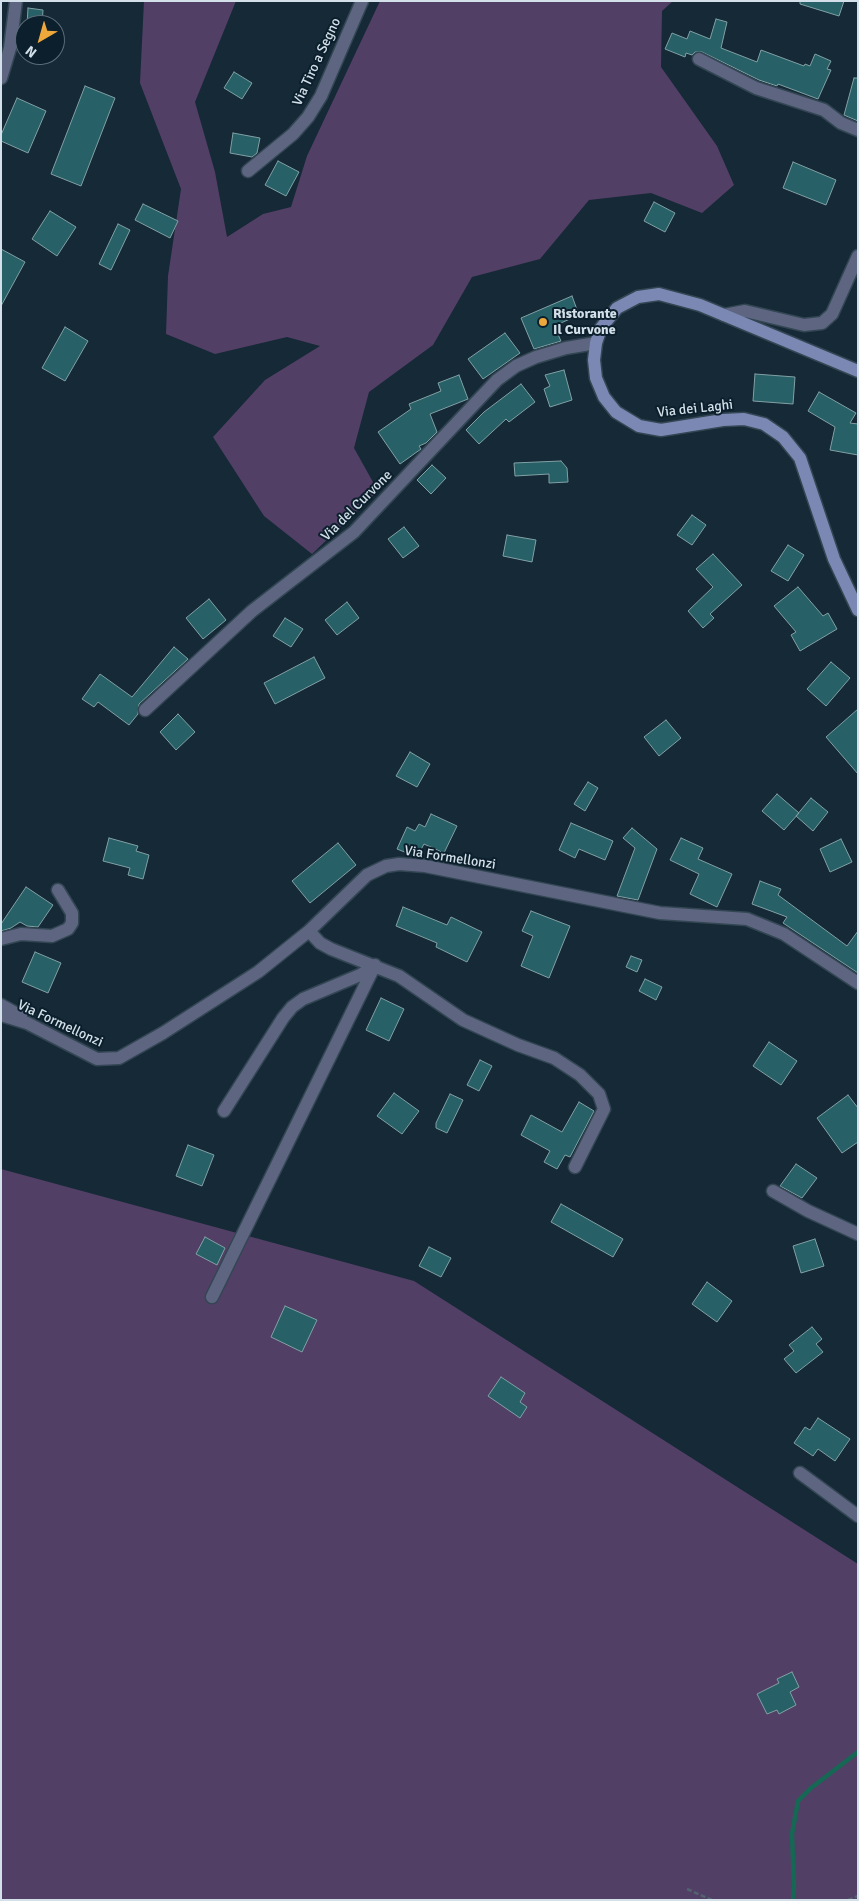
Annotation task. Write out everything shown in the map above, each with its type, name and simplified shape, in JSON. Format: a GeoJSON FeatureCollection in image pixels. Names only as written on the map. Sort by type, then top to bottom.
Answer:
{"type":"FeatureCollection","features":[{"type":"Feature","properties":{"kind":"main road","name":"Via dei Laghi"},"geometry":{"type":"LineString","coordinates":[[858,371],[724,315],[677,297],[659,294],[638,297],[617,308],[605,322],[596,343],[594,368],[599,389],[616,412],[630,422],[646,428],[661,430],[723,420],[744,419],[764,424],[788,441],[800,458],[834,559],[858,610]]}},
{"type":"Feature","properties":{"kind":"street"},"geometry":{"type":"LineString","coordinates":[[1,78],[10,48],[16,1]]}},
{"type":"Feature","properties":{"kind":"street","name":"Via Tiro a Segno"},"geometry":{"type":"LineString","coordinates":[[248,171],[293,134],[308,117],[321,96],[362,1]]}},
{"type":"Feature","properties":{"kind":"street"},"geometry":{"type":"LineString","coordinates":[[699,60],[756,88],[824,110],[841,122],[858,130]]}},
{"type":"Feature","properties":{"kind":"street"},"geometry":{"type":"LineString","coordinates":[[724,315],[745,311],[804,325],[822,323],[832,314],[858,256]]}},
{"type":"Feature","properties":{"kind":"street","name":"Via del Curvone"},"geometry":{"type":"LineString","coordinates":[[145,710],[252,611],[354,532],[497,380],[516,366],[536,357],[566,348],[596,343]]}},
{"type":"Feature","properties":{"kind":"street","name":"Via Formellonzi"},"geometry":{"type":"LineString","coordinates":[[1,1015],[27,1023],[97,1059],[118,1058],[163,1033],[258,972],[309,931],[367,875],[386,866],[406,864],[660,913],[737,917],[772,928],[802,944],[858,983]]}},
{"type":"Feature","properties":{"kind":"street"},"geometry":{"type":"LineString","coordinates":[[1,939],[21,934],[52,936],[68,929],[72,923],[72,913],[58,890]]}},
{"type":"Feature","properties":{"kind":"street"},"geometry":{"type":"LineString","coordinates":[[309,931],[320,943],[331,949],[375,965],[412,984],[463,1020],[564,1063],[590,1085],[602,1099],[604,1109],[575,1167]]}},
{"type":"Feature","properties":{"kind":"street"},"geometry":{"type":"LineString","coordinates":[[224,1111],[283,1018],[292,1007],[303,1000],[360,975],[375,965]]}},
{"type":"Feature","properties":{"kind":"street"},"geometry":{"type":"LineString","coordinates":[[212,1297],[375,965]]}},
{"type":"Feature","properties":{"kind":"street"},"geometry":{"type":"LineString","coordinates":[[1,1005],[16,1012],[27,1023]]}},
{"type":"Feature","properties":{"kind":"street"},"geometry":{"type":"LineString","coordinates":[[773,1191],[808,1211],[858,1234]]}},
{"type":"Feature","properties":{"kind":"street"},"geometry":{"type":"LineString","coordinates":[[800,1473],[858,1516]]}},
{"type":"Feature","properties":{"kind":"path"},"geometry":{"type":"LineString","coordinates":[[687,1889],[712,1900]]}},
{"type":"Feature","properties":{"kind":"path"},"geometry":{"type":"LineString","coordinates":[[848,1900],[858,1896]]}},
{"type":"Feature","properties":{"kind":"shaded area"},"geometry":{"type":"Polygon","coordinates":[[[144,1],[236,1],[195,102],[215,172],[227,237],[263,214],[291,207],[307,156],[380,1],[673,1],[662,11],[661,67],[717,146],[734,185],[702,213],[651,193],[589,200],[540,259],[472,277],[433,345],[369,392],[354,448],[378,491],[312,554],[264,516],[213,437],[265,380],[320,346],[287,337],[215,354],[166,334],[168,276],[181,189],[140,83],[144,1]]]}},
{"type":"Feature","properties":{"kind":"shaded area"},"geometry":{"type":"Polygon","coordinates":[[[1,1169],[414,1281],[858,1564],[858,1900],[1,1900],[1,1169]]]}},
{"type":"Feature","properties":{"kind":"building"},"geometry":{"type":"Polygon","coordinates":[[[800,1],[844,1],[839,16],[800,4],[800,1]]]}},
{"type":"Feature","properties":{"kind":"building"},"geometry":{"type":"Polygon","coordinates":[[[28,8],[43,10],[43,15],[28,15],[28,8]]]}},
{"type":"Feature","properties":{"kind":"building"},"geometry":{"type":"Polygon","coordinates":[[[716,19],[727,22],[721,48],[757,62],[761,50],[804,66],[805,64],[810,66],[815,54],[831,61],[827,69],[831,70],[818,99],[778,84],[777,86],[759,80],[702,52],[695,52],[692,55],[686,53],[685,57],[665,49],[672,33],[687,39],[690,31],[710,39],[716,19]]]}},
{"type":"Feature","properties":{"kind":"building"},"geometry":{"type":"Polygon","coordinates":[[[234,72],[252,83],[242,99],[224,88],[234,72]]]}},
{"type":"Feature","properties":{"kind":"building"},"geometry":{"type":"Polygon","coordinates":[[[854,78],[858,78],[858,121],[844,115],[854,78]]]}},
{"type":"Feature","properties":{"kind":"building"},"geometry":{"type":"Polygon","coordinates":[[[85,86],[115,98],[81,186],[51,174],[85,86]]]}},
{"type":"Feature","properties":{"kind":"building"},"geometry":{"type":"Polygon","coordinates":[[[17,98],[46,111],[28,153],[1,141],[1,135],[17,98]]]}},
{"type":"Feature","properties":{"kind":"building"},"geometry":{"type":"Polygon","coordinates":[[[233,133],[260,138],[257,153],[252,157],[230,153],[233,133]]]}},
{"type":"Feature","properties":{"kind":"building"},"geometry":{"type":"Polygon","coordinates":[[[278,161],[299,172],[286,196],[265,185],[278,161]]]}},
{"type":"Feature","properties":{"kind":"building"},"geometry":{"type":"Polygon","coordinates":[[[793,162],[836,180],[826,205],[783,188],[793,162]]]}},
{"type":"Feature","properties":{"kind":"building"},"geometry":{"type":"Polygon","coordinates":[[[654,202],[675,213],[665,232],[644,221],[654,202]]]}},
{"type":"Feature","properties":{"kind":"building"},"geometry":{"type":"Polygon","coordinates":[[[143,204],[178,221],[170,238],[135,220],[143,204]]]}},
{"type":"Feature","properties":{"kind":"building"},"geometry":{"type":"Polygon","coordinates":[[[50,211],[76,227],[57,256],[32,239],[50,211]]]}},
{"type":"Feature","properties":{"kind":"building"},"geometry":{"type":"Polygon","coordinates":[[[118,224],[130,230],[111,270],[99,264],[118,224]]]}},
{"type":"Feature","properties":{"kind":"building"},"geometry":{"type":"Polygon","coordinates":[[[1,249],[25,262],[1,306],[1,249]]]}},
{"type":"Feature","properties":{"kind":"building","name":"Ristorante Il Curvone"},"geometry":{"type":"Polygon","coordinates":[[[572,296],[579,315],[554,326],[561,341],[534,349],[521,318],[572,296]]]}},
{"type":"Feature","properties":{"kind":"building"},"geometry":{"type":"Polygon","coordinates":[[[65,327],[88,341],[65,381],[42,368],[65,327]]]}},
{"type":"Feature","properties":{"kind":"building"},"geometry":{"type":"Polygon","coordinates":[[[505,333],[520,353],[483,379],[468,359],[505,333]]]}},
{"type":"Feature","properties":{"kind":"building"},"geometry":{"type":"Polygon","coordinates":[[[564,370],[572,400],[550,407],[544,389],[550,386],[545,375],[564,370]]]}},
{"type":"Feature","properties":{"kind":"building"},"geometry":{"type":"Polygon","coordinates":[[[755,374],[795,377],[793,404],[753,401],[755,374]]]}},
{"type":"Feature","properties":{"kind":"building"},"geometry":{"type":"Polygon","coordinates":[[[459,375],[468,399],[430,414],[437,432],[426,443],[419,446],[421,449],[400,464],[378,432],[411,409],[409,404],[441,391],[438,383],[459,375]]]}},
{"type":"Feature","properties":{"kind":"building"},"geometry":{"type":"Polygon","coordinates":[[[521,384],[535,402],[509,422],[506,419],[479,444],[466,430],[484,412],[521,384]]]}},
{"type":"Feature","properties":{"kind":"building"},"geometry":{"type":"Polygon","coordinates":[[[819,392],[856,413],[850,423],[858,424],[858,455],[830,450],[835,427],[808,411],[819,392]]]}},
{"type":"Feature","properties":{"kind":"building"},"geometry":{"type":"Polygon","coordinates":[[[561,461],[567,468],[568,482],[549,483],[549,474],[515,476],[514,463],[561,461]]]}},
{"type":"Feature","properties":{"kind":"building"},"geometry":{"type":"Polygon","coordinates":[[[432,465],[446,478],[431,494],[417,480],[432,465]]]}},
{"type":"Feature","properties":{"kind":"building"},"geometry":{"type":"Polygon","coordinates":[[[692,515],[706,525],[692,545],[677,535],[692,515]]]}},
{"type":"Feature","properties":{"kind":"building"},"geometry":{"type":"Polygon","coordinates":[[[404,527],[419,546],[403,558],[388,539],[404,527]]]}},
{"type":"Feature","properties":{"kind":"building"},"geometry":{"type":"Polygon","coordinates":[[[507,535],[536,540],[532,562],[503,556],[507,535]]]}},
{"type":"Feature","properties":{"kind":"building"},"geometry":{"type":"Polygon","coordinates":[[[788,545],[804,555],[788,581],[771,571],[788,545]]]}},
{"type":"Feature","properties":{"kind":"building"},"geometry":{"type":"Polygon","coordinates":[[[713,554],[742,585],[710,614],[714,618],[703,628],[688,611],[713,587],[696,569],[713,554]]]}},
{"type":"Feature","properties":{"kind":"building"},"geometry":{"type":"Polygon","coordinates":[[[798,587],[823,616],[828,613],[837,629],[800,651],[791,635],[796,632],[774,606],[798,587]]]}},
{"type":"Feature","properties":{"kind":"building"},"geometry":{"type":"Polygon","coordinates":[[[209,599],[226,620],[203,639],[186,618],[209,599]]]}},
{"type":"Feature","properties":{"kind":"building"},"geometry":{"type":"Polygon","coordinates":[[[347,602],[359,618],[337,635],[325,620],[347,602]]]}},
{"type":"Feature","properties":{"kind":"building"},"geometry":{"type":"Polygon","coordinates":[[[285,618],[303,629],[291,647],[273,636],[285,618]]]}},
{"type":"Feature","properties":{"kind":"building"},"geometry":{"type":"Polygon","coordinates":[[[174,647],[188,659],[139,704],[138,714],[129,725],[98,702],[94,707],[82,699],[100,674],[132,697],[174,647]]]}},
{"type":"Feature","properties":{"kind":"building"},"geometry":{"type":"Polygon","coordinates":[[[314,657],[325,678],[275,704],[264,683],[314,657]]]}},
{"type":"Feature","properties":{"kind":"building"},"geometry":{"type":"Polygon","coordinates":[[[831,662],[850,678],[826,706],[807,689],[831,662]]]}},
{"type":"Feature","properties":{"kind":"building"},"geometry":{"type":"Polygon","coordinates":[[[858,709],[858,774],[826,737],[858,709]]]}},
{"type":"Feature","properties":{"kind":"building"},"geometry":{"type":"Polygon","coordinates":[[[178,714],[195,732],[176,750],[160,732],[178,714]]]}},
{"type":"Feature","properties":{"kind":"building"},"geometry":{"type":"Polygon","coordinates":[[[666,720],[681,738],[659,756],[644,737],[666,720]]]}},
{"type":"Feature","properties":{"kind":"building"},"geometry":{"type":"Polygon","coordinates":[[[410,752],[430,764],[417,787],[396,776],[410,752]]]}},
{"type":"Feature","properties":{"kind":"building"},"geometry":{"type":"Polygon","coordinates":[[[588,782],[598,788],[585,811],[574,804],[588,782]]]}},
{"type":"Feature","properties":{"kind":"building"},"geometry":{"type":"Polygon","coordinates":[[[777,794],[799,813],[784,830],[762,811],[777,794]]]}},
{"type":"Feature","properties":{"kind":"building"},"geometry":{"type":"Polygon","coordinates":[[[811,798],[828,812],[813,831],[796,816],[811,798]]]}},
{"type":"Feature","properties":{"kind":"building"},"geometry":{"type":"Polygon","coordinates":[[[431,814],[457,826],[444,853],[424,844],[417,857],[397,849],[407,827],[415,831],[419,824],[425,827],[431,814]]]}},
{"type":"Feature","properties":{"kind":"building"},"geometry":{"type":"Polygon","coordinates":[[[571,823],[613,841],[605,860],[579,849],[575,858],[559,850],[571,823]]]}},
{"type":"Feature","properties":{"kind":"building"},"geometry":{"type":"Polygon","coordinates":[[[632,828],[657,849],[638,900],[617,896],[635,848],[623,838],[632,828]]]}},
{"type":"Feature","properties":{"kind":"building"},"geometry":{"type":"Polygon","coordinates":[[[109,838],[138,846],[136,851],[149,855],[143,879],[128,875],[130,868],[103,861],[109,838]]]}},
{"type":"Feature","properties":{"kind":"building"},"geometry":{"type":"Polygon","coordinates":[[[681,838],[703,848],[698,859],[732,874],[717,907],[690,894],[699,874],[670,860],[681,838]]]}},
{"type":"Feature","properties":{"kind":"building"},"geometry":{"type":"Polygon","coordinates":[[[841,839],[852,862],[830,872],[820,849],[841,839]]]}},
{"type":"Feature","properties":{"kind":"building"},"geometry":{"type":"Polygon","coordinates":[[[338,843],[356,865],[310,903],[292,881],[338,843]]]}},
{"type":"Feature","properties":{"kind":"building"},"geometry":{"type":"Polygon","coordinates":[[[760,881],[781,889],[778,895],[847,946],[858,931],[858,973],[783,923],[787,917],[752,904],[760,881]]]}},
{"type":"Feature","properties":{"kind":"building"},"geometry":{"type":"Polygon","coordinates":[[[26,887],[53,905],[38,927],[27,926],[20,922],[11,928],[1,931],[1,924],[26,887]]]}},
{"type":"Feature","properties":{"kind":"building"},"geometry":{"type":"Polygon","coordinates":[[[403,907],[447,925],[451,917],[482,932],[467,962],[436,947],[437,943],[396,926],[403,907]]]}},
{"type":"Feature","properties":{"kind":"building"},"geometry":{"type":"Polygon","coordinates":[[[531,911],[570,926],[549,978],[521,966],[533,936],[522,931],[531,911]]]}},
{"type":"Feature","properties":{"kind":"building"},"geometry":{"type":"Polygon","coordinates":[[[35,952],[61,963],[48,993],[22,982],[35,952]]]}},
{"type":"Feature","properties":{"kind":"building"},"geometry":{"type":"Polygon","coordinates":[[[631,956],[642,960],[637,972],[626,967],[631,956]]]}},
{"type":"Feature","properties":{"kind":"building"},"geometry":{"type":"Polygon","coordinates":[[[645,979],[662,987],[656,1000],[639,991],[645,979]]]}},
{"type":"Feature","properties":{"kind":"building"},"geometry":{"type":"Polygon","coordinates":[[[381,998],[404,1009],[389,1041],[366,1030],[381,998]]]}},
{"type":"Feature","properties":{"kind":"building"},"geometry":{"type":"Polygon","coordinates":[[[769,1042],[797,1061],[781,1085],[753,1066],[769,1042]]]}},
{"type":"Feature","properties":{"kind":"building"},"geometry":{"type":"Polygon","coordinates":[[[480,1060],[492,1066],[479,1091],[467,1085],[480,1060]]]}},
{"type":"Feature","properties":{"kind":"building"},"geometry":{"type":"Polygon","coordinates":[[[394,1093],[419,1111],[402,1134],[377,1116],[394,1093]]]}},
{"type":"Feature","properties":{"kind":"building"},"geometry":{"type":"Polygon","coordinates":[[[450,1094],[463,1100],[447,1133],[436,1128],[436,1123],[450,1094]]]}},
{"type":"Feature","properties":{"kind":"building"},"geometry":{"type":"Polygon","coordinates":[[[848,1095],[858,1108],[858,1142],[842,1153],[817,1118],[848,1095]]]}},
{"type":"Feature","properties":{"kind":"building"},"geometry":{"type":"Polygon","coordinates":[[[579,1102],[594,1111],[570,1157],[565,1155],[557,1169],[544,1162],[550,1151],[521,1135],[531,1115],[562,1132],[579,1102]]]}},
{"type":"Feature","properties":{"kind":"building"},"geometry":{"type":"Polygon","coordinates":[[[188,1145],[214,1155],[202,1186],[176,1176],[188,1145]]]}},
{"type":"Feature","properties":{"kind":"building"},"geometry":{"type":"Polygon","coordinates":[[[796,1164],[817,1178],[802,1198],[780,1186],[796,1164]]]}},
{"type":"Feature","properties":{"kind":"building"},"geometry":{"type":"Polygon","coordinates":[[[561,1204],[623,1239],[613,1257],[551,1222],[561,1204]]]}},
{"type":"Feature","properties":{"kind":"building"},"geometry":{"type":"Polygon","coordinates":[[[205,1237],[225,1248],[217,1265],[196,1254],[205,1237]]]}},
{"type":"Feature","properties":{"kind":"building"},"geometry":{"type":"Polygon","coordinates":[[[815,1239],[824,1266],[801,1273],[793,1246],[815,1239]]]}},
{"type":"Feature","properties":{"kind":"building"},"geometry":{"type":"Polygon","coordinates":[[[429,1247],[451,1258],[441,1277],[419,1266],[429,1247]]]}},
{"type":"Feature","properties":{"kind":"building"},"geometry":{"type":"Polygon","coordinates":[[[707,1282],[732,1301],[717,1322],[692,1304],[707,1282]]]}},
{"type":"Feature","properties":{"kind":"building"},"geometry":{"type":"Polygon","coordinates":[[[285,1306],[317,1320],[302,1352],[271,1337],[285,1306]]]}},
{"type":"Feature","properties":{"kind":"building"},"geometry":{"type":"Polygon","coordinates":[[[812,1327],[822,1339],[816,1344],[823,1352],[796,1373],[784,1359],[794,1351],[789,1345],[812,1327]]]}},
{"type":"Feature","properties":{"kind":"building"},"geometry":{"type":"Polygon","coordinates":[[[501,1377],[525,1393],[520,1402],[527,1407],[520,1418],[488,1396],[501,1377]]]}},
{"type":"Feature","properties":{"kind":"building"},"geometry":{"type":"Polygon","coordinates":[[[818,1418],[850,1439],[835,1461],[818,1449],[813,1456],[794,1443],[805,1427],[810,1430],[818,1418]]]}},
{"type":"Feature","properties":{"kind":"building"},"geometry":{"type":"Polygon","coordinates":[[[792,1672],[799,1687],[790,1692],[796,1705],[779,1714],[777,1710],[767,1714],[757,1694],[779,1683],[777,1679],[792,1672]]]}},
{"type":"Feature","properties":{"kind":"waterway"},"geometry":{"type":"LineString","coordinates":[[793,1900],[792,1834],[798,1801],[811,1788],[858,1752]]}},
{"type":"Feature","properties":{"kind":"place","name":"Ristorante Il Curvone"},"geometry":{"type":"Point","coordinates":[543,322]}}]}
